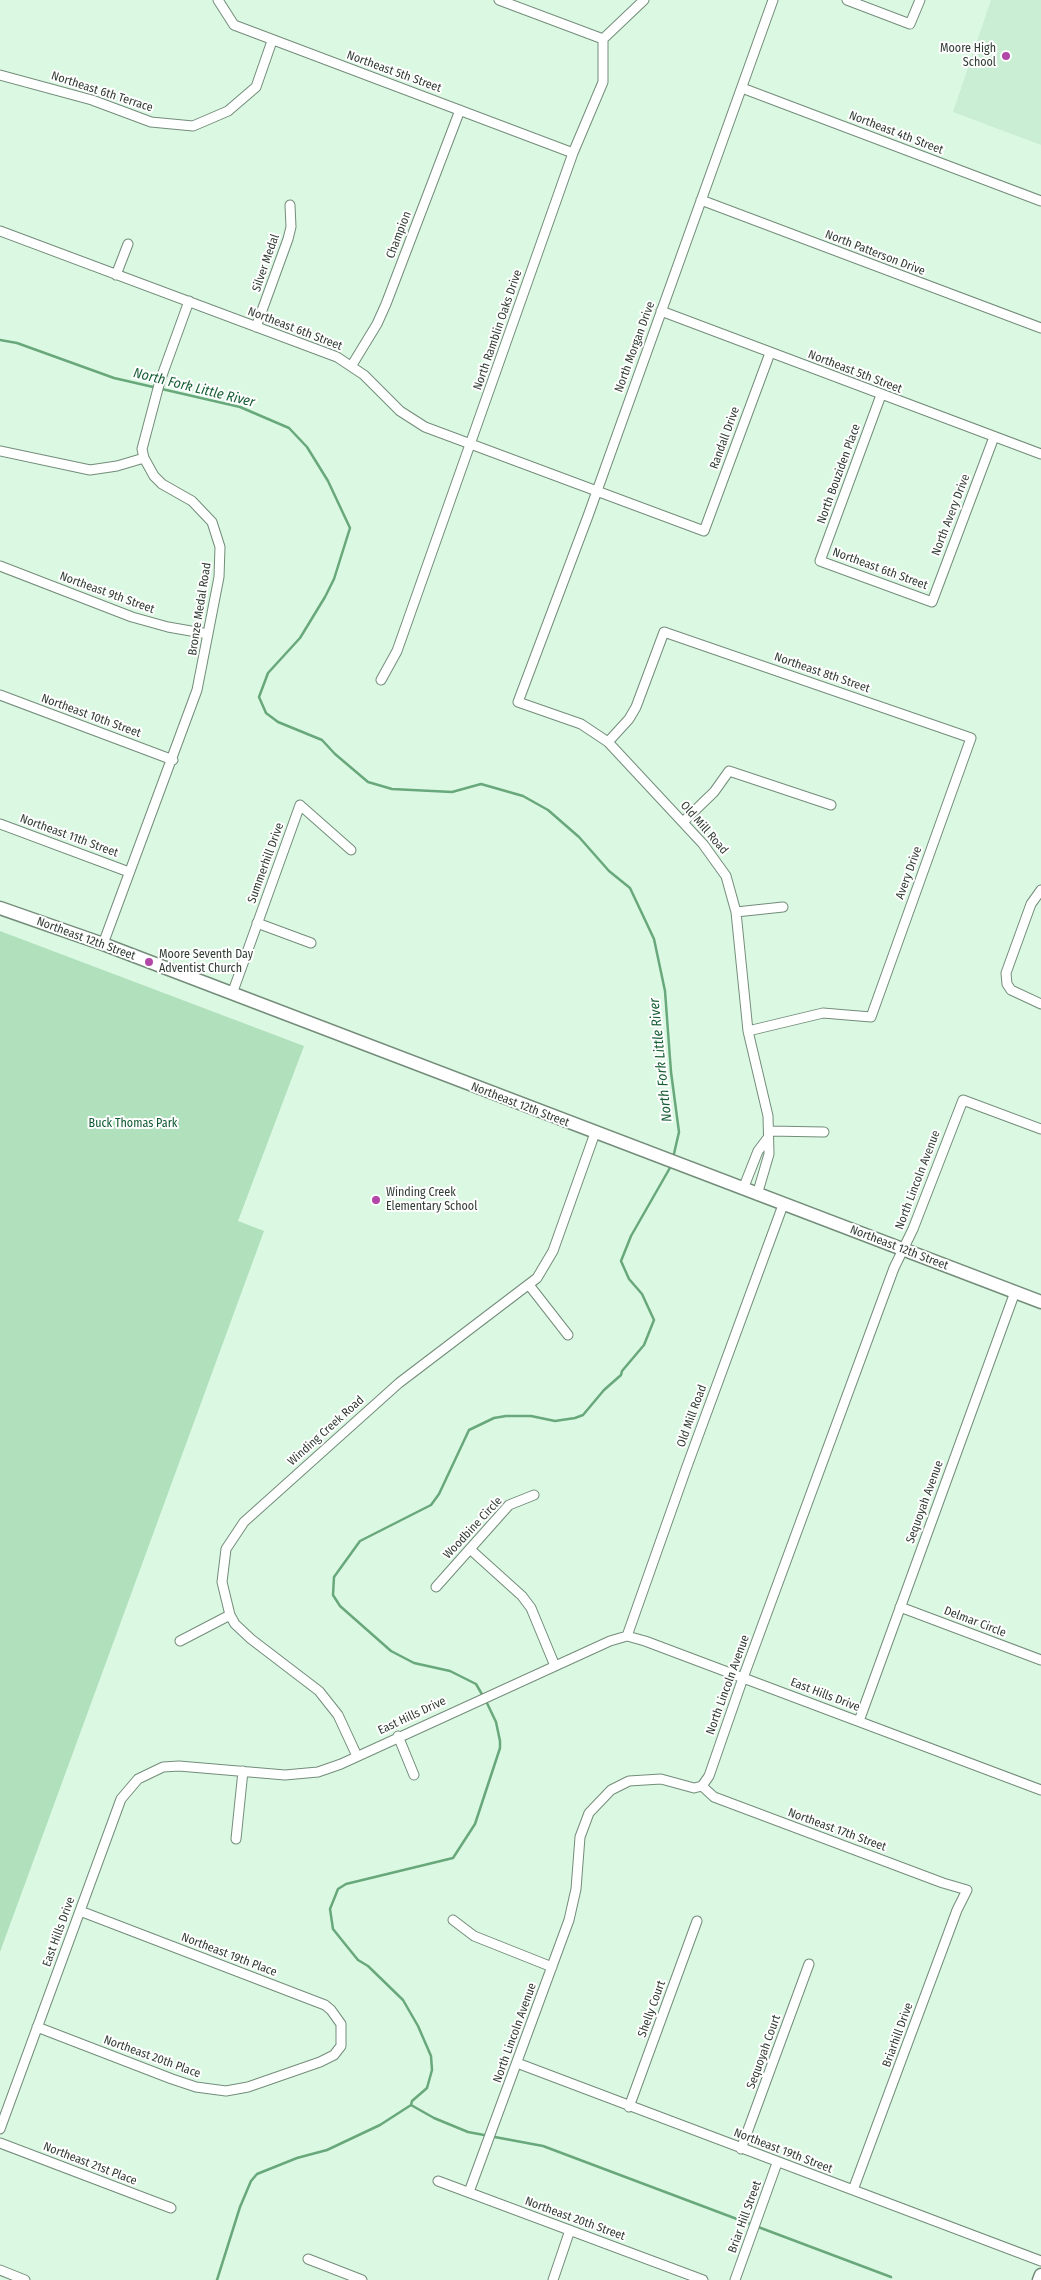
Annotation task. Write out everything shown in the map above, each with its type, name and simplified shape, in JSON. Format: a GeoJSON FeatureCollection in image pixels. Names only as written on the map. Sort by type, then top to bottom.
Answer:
{"type":"FeatureCollection","features":[{"type":"Feature","properties":{"kind":"street","name":"Northeast 5th Street"},"geometry":{"type":"LineString","coordinates":[[218,0],[234,25],[272,41],[572,153]]}},
{"type":"Feature","properties":{"kind":"street"},"geometry":{"type":"LineString","coordinates":[[499,0],[603,39],[644,0]]}},
{"type":"Feature","properties":{"kind":"street","name":"North Morgan Drive"},"geometry":{"type":"LineString","coordinates":[[518,702],[585,525],[773,0]]}},
{"type":"Feature","properties":{"kind":"street"},"geometry":{"type":"LineString","coordinates":[[847,0],[910,24],[920,0]]}},
{"type":"Feature","properties":{"kind":"street","name":"North Ramblin Oaks Drive"},"geometry":{"type":"LineString","coordinates":[[381,680],[397,651],[572,153],[603,82],[603,39]]}},
{"type":"Feature","properties":{"kind":"street","name":"Northeast 6th Terrace"},"geometry":{"type":"LineString","coordinates":[[0,74],[92,100],[151,122],[193,126],[228,111],[256,87],[272,41]]}},
{"type":"Feature","properties":{"kind":"street","name":"Northeast 4th Street"},"geometry":{"type":"LineString","coordinates":[[742,88],[1041,201]]}},
{"type":"Feature","properties":{"kind":"street","name":"Champion"},"geometry":{"type":"LineString","coordinates":[[352,365],[373,331],[386,304],[460,110]]}},
{"type":"Feature","properties":{"kind":"street","name":"North Patterson Drive"},"geometry":{"type":"LineString","coordinates":[[701,200],[1041,328]]}},
{"type":"Feature","properties":{"kind":"street","name":"Silver Medal"},"geometry":{"type":"LineString","coordinates":[[256,327],[288,238],[291,227],[290,205]]}},
{"type":"Feature","properties":{"kind":"street","name":"Northeast 6th Street"},"geometry":{"type":"LineString","coordinates":[[0,231],[330,354],[352,365],[413,421],[704,531]]}},
{"type":"Feature","properties":{"kind":"street"},"geometry":{"type":"LineString","coordinates":[[116,275],[128,244]]}},
{"type":"Feature","properties":{"kind":"street"},"geometry":{"type":"LineString","coordinates":[[0,451],[90,470],[117,466],[144,458],[142,450],[160,381],[189,301]]}},
{"type":"Feature","properties":{"kind":"street","name":"Northeast 5th Street"},"geometry":{"type":"LineString","coordinates":[[661,312],[1041,454]]}},
{"type":"Feature","properties":{"kind":"street","name":"Randall Drive"},"geometry":{"type":"LineString","coordinates":[[704,531],[770,353]]}},
{"type":"Feature","properties":{"kind":"street","name":"North Bouziden Place"},"geometry":{"type":"LineString","coordinates":[[820,561],[881,395]]}},
{"type":"Feature","properties":{"kind":"street","name":"North Avery Drive"},"geometry":{"type":"LineString","coordinates":[[932,602],[994,437]]}},
{"type":"Feature","properties":{"kind":"street","name":"Bronze Medal Road"},"geometry":{"type":"LineString","coordinates":[[103,944],[198,690],[219,577],[218,535],[200,508],[162,484],[154,476],[144,458]]}},
{"type":"Feature","properties":{"kind":"street","name":"Northeast 6th Street"},"geometry":{"type":"LineString","coordinates":[[820,561],[932,602]]}},
{"type":"Feature","properties":{"kind":"street","name":"Northeast 9th Street"},"geometry":{"type":"LineString","coordinates":[[0,566],[132,617],[168,627],[208,634]]}},
{"type":"Feature","properties":{"kind":"street","name":"Northeast 8th Street"},"geometry":{"type":"LineString","coordinates":[[608,742],[629,719],[636,707],[664,632],[971,738]]}},
{"type":"Feature","properties":{"kind":"street","name":"Northeast 10th Street"},"geometry":{"type":"LineString","coordinates":[[0,696],[173,760]]}},
{"type":"Feature","properties":{"kind":"street","name":"Old Mill Road"},"geometry":{"type":"LineString","coordinates":[[518,702],[581,724],[608,742],[683,822],[718,862],[726,876],[736,912],[748,1031],[765,1099],[769,1154],[757,1195]]}},
{"type":"Feature","properties":{"kind":"street","name":"Avery Drive"},"geometry":{"type":"LineString","coordinates":[[748,1031],[823,1013],[870,1017],[971,738]]}},
{"type":"Feature","properties":{"kind":"street"},"geometry":{"type":"LineString","coordinates":[[683,822],[714,792],[729,772],[831,805]]}},
{"type":"Feature","properties":{"kind":"street","name":"Summerhill Drive"},"geometry":{"type":"LineString","coordinates":[[232,994],[300,805],[351,850]]}},
{"type":"Feature","properties":{"kind":"street","name":"Northeast 11th Street"},"geometry":{"type":"LineString","coordinates":[[0,824],[129,872]]}},
{"type":"Feature","properties":{"kind":"street"},"geometry":{"type":"LineString","coordinates":[[1041,890],[1031,904],[1007,969],[1006,980],[1011,990],[1041,1004]]}},
{"type":"Feature","properties":{"kind":"street","name":"Northeast 12th Street"},"geometry":{"type":"LineString","coordinates":[[0,908],[103,944],[1041,1302]]}},
{"type":"Feature","properties":{"kind":"street"},"geometry":{"type":"LineString","coordinates":[[736,912],[783,908]]}},
{"type":"Feature","properties":{"kind":"street"},"geometry":{"type":"LineString","coordinates":[[257,923],[311,943]]}},
{"type":"Feature","properties":{"kind":"street","name":"North Lincoln Avenue"},"geometry":{"type":"LineString","coordinates":[[469,2192],[518,2063],[573,1904],[582,1832],[589,1813],[611,1790],[638,1780],[661,1779],[694,1788],[702,1786],[709,1776],[743,1678],[894,1268],[963,1100],[1041,1129]]}},
{"type":"Feature","properties":{"kind":"street"},"geometry":{"type":"LineString","coordinates":[[743,1189],[758,1151],[768,1135],[824,1132]]}},
{"type":"Feature","properties":{"kind":"street","name":"Winding Creek Road"},"geometry":{"type":"LineString","coordinates":[[357,1756],[338,1714],[319,1691],[251,1639],[230,1615],[222,1582],[224,1559],[230,1540],[244,1522],[399,1383],[529,1285],[542,1272],[553,1251],[595,1133]]}},
{"type":"Feature","properties":{"kind":"street","name":"Old Mill Road"},"geometry":{"type":"LineString","coordinates":[[627,1636],[679,1486],[783,1205]]}},
{"type":"Feature","properties":{"kind":"street"},"geometry":{"type":"LineString","coordinates":[[529,1285],[568,1335]]}},
{"type":"Feature","properties":{"kind":"street","name":"Sequoyah Avenue"},"geometry":{"type":"LineString","coordinates":[[858,1721],[1015,1292]]}},
{"type":"Feature","properties":{"kind":"street","name":"Woodbine Circle"},"geometry":{"type":"LineString","coordinates":[[436,1587],[471,1550],[509,1505],[534,1495]]}},
{"type":"Feature","properties":{"kind":"street"},"geometry":{"type":"LineString","coordinates":[[471,1550],[522,1596],[531,1608],[554,1666]]}},
{"type":"Feature","properties":{"kind":"street","name":"Delmar Circle"},"geometry":{"type":"LineString","coordinates":[[900,1606],[1041,1660]]}},
{"type":"Feature","properties":{"kind":"street"},"geometry":{"type":"LineString","coordinates":[[180,1641],[230,1615]]}},
{"type":"Feature","properties":{"kind":"street","name":"East Hills Drive"},"geometry":{"type":"LineString","coordinates":[[0,2129],[121,1799],[138,1779],[164,1767],[179,1766],[285,1775],[308,1774],[334,1766],[504,1688],[610,1641],[627,1636],[645,1641],[1041,1790]]}},
{"type":"Feature","properties":{"kind":"street"},"geometry":{"type":"LineString","coordinates":[[398,1736],[414,1775]]}},
{"type":"Feature","properties":{"kind":"street"},"geometry":{"type":"LineString","coordinates":[[236,1839],[243,1771]]}},
{"type":"Feature","properties":{"kind":"street","name":"Northeast 17th Street"},"geometry":{"type":"LineString","coordinates":[[702,1786],[714,1797],[731,1804],[943,1883],[967,1890]]}},
{"type":"Feature","properties":{"kind":"street","name":"Briarhill Drive"},"geometry":{"type":"LineString","coordinates":[[853,2190],[957,1910],[967,1890]]}},
{"type":"Feature","properties":{"kind":"street","name":"Northeast 19th Place"},"geometry":{"type":"LineString","coordinates":[[80,1911],[325,2005],[332,2010],[341,2024],[341,2046]]}},
{"type":"Feature","properties":{"kind":"street"},"geometry":{"type":"LineString","coordinates":[[453,1920],[474,1936],[552,1967]]}},
{"type":"Feature","properties":{"kind":"street","name":"Shelly Court"},"geometry":{"type":"LineString","coordinates":[[629,2107],[697,1921]]}},
{"type":"Feature","properties":{"kind":"street","name":"Sequoyah Court"},"geometry":{"type":"LineString","coordinates":[[741,2148],[809,1964]]}},
{"type":"Feature","properties":{"kind":"street","name":"Northeast 20th Place"},"geometry":{"type":"LineString","coordinates":[[37,2027],[180,2082],[196,2087],[226,2091],[248,2087],[320,2062],[334,2055],[341,2046]]}},
{"type":"Feature","properties":{"kind":"street","name":"Northeast 19th Street"},"geometry":{"type":"LineString","coordinates":[[518,2063],[629,2107],[1041,2261]]}},
{"type":"Feature","properties":{"kind":"street","name":"Northeast 21st Place"},"geometry":{"type":"LineString","coordinates":[[0,2143],[171,2208]]}},
{"type":"Feature","properties":{"kind":"street","name":"Briar Hill Street"},"geometry":{"type":"LineString","coordinates":[[735,2280],[778,2163]]}},
{"type":"Feature","properties":{"kind":"street","name":"Northeast 20th Street"},"geometry":{"type":"LineString","coordinates":[[438,2181],[703,2280]]}},
{"type":"Feature","properties":{"kind":"street"},"geometry":{"type":"LineString","coordinates":[[553,2280],[570,2230]]}},
{"type":"Feature","properties":{"kind":"street"},"geometry":{"type":"LineString","coordinates":[[308,2259],[362,2280]]}},
{"type":"Feature","properties":{"kind":"street"},"geometry":{"type":"LineString","coordinates":[[0,2270],[25,2280]]}},
{"type":"Feature","properties":{"kind":"street"},"geometry":{"type":"LineString","coordinates":[[1039,2280],[1041,2274]]}},
{"type":"Feature","properties":{"kind":"shaded area","name":"Moore High School"},"geometry":{"type":"Polygon","coordinates":[[[991,0],[1041,0],[1041,145],[953,112],[991,0]]]}},
{"type":"Feature","properties":{"kind":"green space","name":"Buck Thomas Park"},"geometry":{"type":"Polygon","coordinates":[[[0,931],[304,1046],[238,1221],[264,1231],[0,1952],[0,931]]]}},
{"type":"Feature","properties":{"kind":"waterway","name":"North Fork Little River"},"geometry":{"type":"LineString","coordinates":[[0,340],[17,343],[114,378],[240,407],[289,428],[307,447],[328,481],[350,528],[334,579],[325,597],[300,638],[268,673],[259,697],[266,713],[278,722],[322,740],[335,754],[368,782],[392,789],[452,792],[481,784],[523,796],[548,810],[579,837],[609,871],[630,888],[654,939],[665,991],[671,1072],[679,1132],[673,1158]]}},
{"type":"Feature","properties":{"kind":"waterway","name":"North Fork Little River"},"geometry":{"type":"LineString","coordinates":[[483,1696],[476,1684],[450,1671],[414,1663],[391,1651],[340,1606],[333,1595],[334,1577],[360,1541],[431,1505],[439,1494],[469,1430],[494,1418],[506,1416],[531,1416],[555,1421],[575,1418],[583,1415],[604,1390],[621,1375],[622,1371],[644,1345],[654,1320],[642,1294],[629,1279],[621,1261],[631,1236],[671,1166]]}},
{"type":"Feature","properties":{"kind":"waterway","name":"North Fork Little River"},"geometry":{"type":"LineString","coordinates":[[217,2280],[240,2207],[251,2181],[257,2174],[297,2158],[327,2150],[380,2125],[411,2105],[412,2101],[427,2088],[432,2070],[431,2056],[418,2026],[403,2000],[368,1966],[358,1960],[333,1929],[330,1909],[338,1889],[346,1884],[453,1858],[475,1824],[500,1748],[496,1722],[486,1701]]}},
{"type":"Feature","properties":{"kind":"waterway"},"geometry":{"type":"LineString","coordinates":[[411,2105],[434,2118],[468,2132],[543,2146],[891,2277]]}},
{"type":"Feature","properties":{"kind":"place","name":"Moore High School"},"geometry":{"type":"Point","coordinates":[1006,56]}},
{"type":"Feature","properties":{"kind":"place","name":"Moore Seventh Day Adventist Church"},"geometry":{"type":"Point","coordinates":[149,962]}},
{"type":"Feature","properties":{"kind":"place","name":"Winding Creek Elementary School"},"geometry":{"type":"Point","coordinates":[376,1200]}}]}
